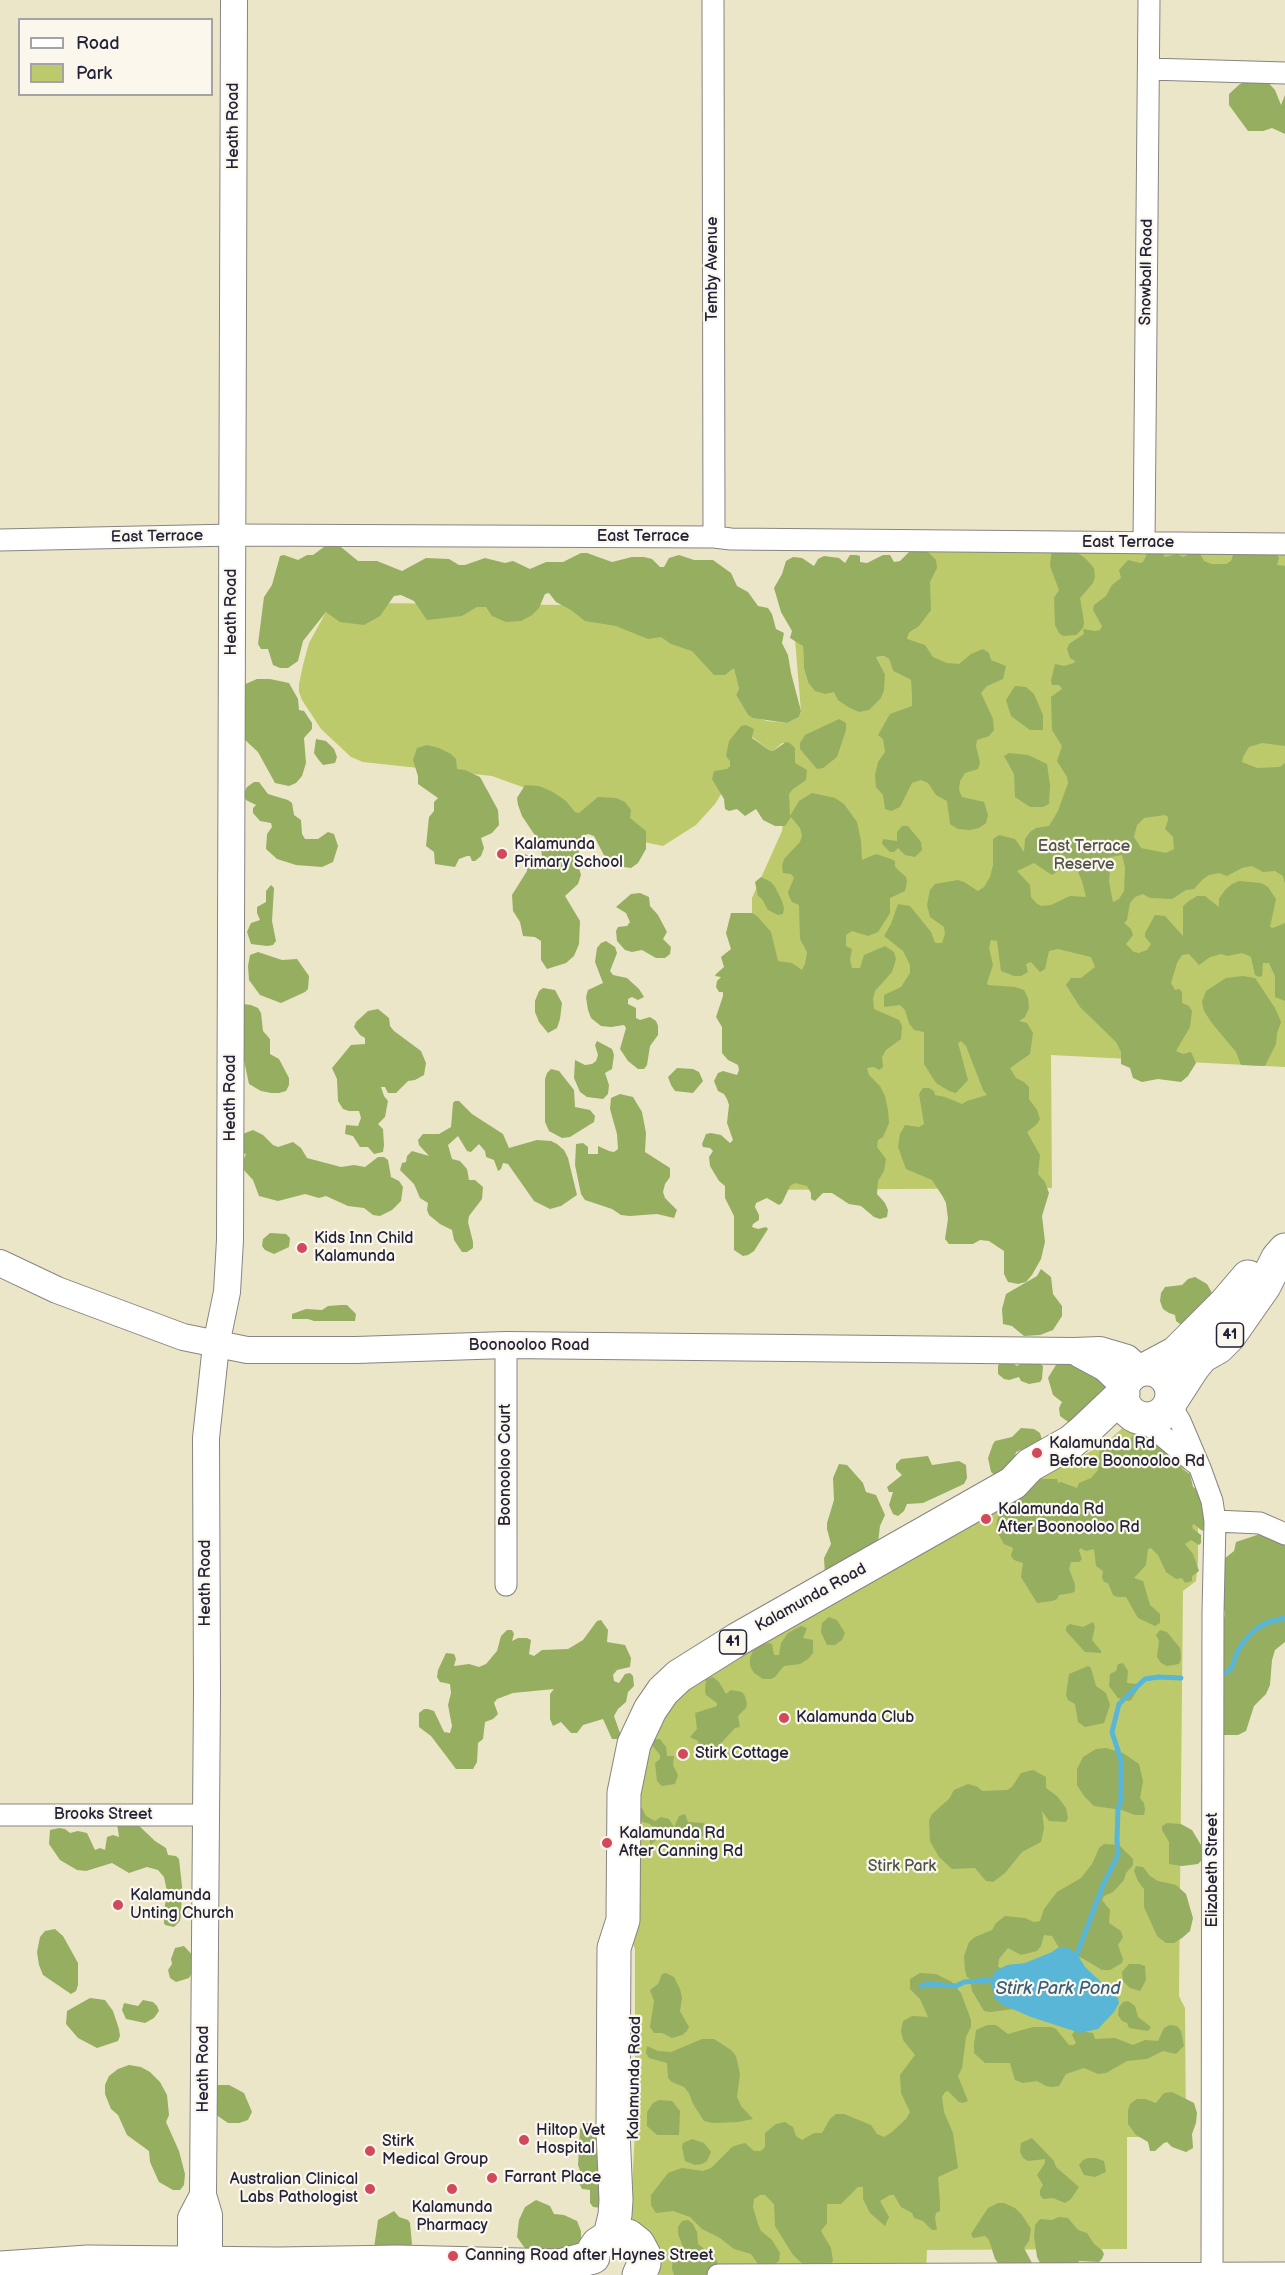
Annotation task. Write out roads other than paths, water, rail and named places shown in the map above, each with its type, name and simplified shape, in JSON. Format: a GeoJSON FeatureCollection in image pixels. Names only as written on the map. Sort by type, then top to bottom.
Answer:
{"type":"FeatureCollection","features":[{"type":"Feature","properties":{"kind":"main road","name":"Kalamunda Road"},"geometry":{"type":"LineString","coordinates":[[625,2260],[615,2200],[624,2131],[625,2046],[614,1948],[622,1920],[624,1792],[634,1744],[646,1718],[663,1691],[679,1676],[738,1639],[1013,1483],[1036,1478],[1074,1461],[1108,1441],[1135,1392],[1225,1304],[1248,1277],[1281,1254]]}},
{"type":"Feature","properties":{"kind":"main road","name":"Kalamunda Road"},"geometry":{"type":"LineString","coordinates":[[1170,1403],[1193,1366],[1202,1356],[1218,1347],[1229,1336],[1264,1286],[1281,1254]]}},
{"type":"Feature","properties":{"kind":"main road"},"geometry":{"type":"LineString","coordinates":[[1135,1392],[1154,1370],[1167,1378],[1171,1386],[1170,1403]]}},
{"type":"Feature","properties":{"kind":"main road","name":"41"},"geometry":{"type":"LineString","coordinates":[[1135,1392],[1147,1419],[1160,1415],[1170,1403]]}},
{"type":"Feature","properties":{"kind":"main road","name":"41"},"geometry":{"type":"LineString","coordinates":[[0,2268],[88,2262],[116,2269],[357,2269],[560,2266],[625,2260]]}},
{"type":"Feature","properties":{"kind":"street","name":"Heath Road"},"geometry":{"type":"LineString","coordinates":[[200,2269],[191,2218],[204,2195],[206,1438],[216,1345],[227,1292],[230,1240],[234,0]]}},
{"type":"Feature","properties":{"kind":"street","name":"Temby Avenue"},"geometry":{"type":"LineString","coordinates":[[713,0],[714,537]]}},
{"type":"Feature","properties":{"kind":"street","name":"Snowball Road"},"geometry":{"type":"LineString","coordinates":[[1144,543],[1149,0]]}},
{"type":"Feature","properties":{"kind":"street"},"geometry":{"type":"LineString","coordinates":[[1149,69],[1285,74]]}},
{"type":"Feature","properties":{"kind":"street","name":"East Terrace"},"geometry":{"type":"LineString","coordinates":[[0,540],[232,535],[714,537],[730,539],[1285,544]]}},
{"type":"Feature","properties":{"kind":"street","name":"Boonooloo Road"},"geometry":{"type":"LineString","coordinates":[[0,1263],[67,1294],[183,1337],[247,1350],[506,1345],[1074,1351],[1105,1368],[1135,1392]]}},
{"type":"Feature","properties":{"kind":"street","name":"Boonooloo Court"},"geometry":{"type":"LineString","coordinates":[[506,1345],[506,1585]]}},
{"type":"Feature","properties":{"kind":"street","name":"Elizabeth Street"},"geometry":{"type":"LineString","coordinates":[[1135,1392],[1172,1443],[1200,1468]]}},
{"type":"Feature","properties":{"kind":"street","name":"Elizabeth Street"},"geometry":{"type":"LineString","coordinates":[[1170,1403],[1200,1468],[1212,1501],[1215,1521],[1212,2274]]}},
{"type":"Feature","properties":{"kind":"street"},"geometry":{"type":"LineString","coordinates":[[1215,1521],[1260,1523],[1285,1534]]}},
{"type":"Feature","properties":{"kind":"street","name":"Brooks Street"},"geometry":{"type":"LineString","coordinates":[[0,1815],[206,1815]]}},
{"type":"Feature","properties":{"kind":"street"},"geometry":{"type":"LineString","coordinates":[[717,2275],[1285,2273]]}},
{"type":"Feature","properties":{"kind":"water","name":"Stirk Park Pond"},"geometry":{"type":"Polygon","coordinates":[[[1059,1947],[1067,1947],[1077,1954],[1085,1967],[1118,1998],[1119,2003],[1114,2012],[1098,2029],[1080,2033],[1031,2017],[1001,2004],[994,1998],[991,1980],[995,1971],[1007,1965],[1025,1963],[1059,1947]]]}},
{"type":"Feature","properties":{"kind":"waterway"},"geometry":{"type":"LineString","coordinates":[[1223,1674],[1231,1669],[1238,1650],[1256,1629],[1266,1623],[1285,1618]]}},
{"type":"Feature","properties":{"kind":"waterway"},"geometry":{"type":"LineString","coordinates":[[1077,1954],[1103,1885],[1118,1855],[1121,1760],[1112,1732],[1119,1704],[1145,1679],[1181,1678]]}},
{"type":"Feature","properties":{"kind":"waterway"},"geometry":{"type":"LineString","coordinates":[[921,1986],[927,1984],[956,1986],[964,1982],[991,1980]]}},
{"type":"Feature","properties":{"kind":"place","name":"Kalamunda Primary School"},"geometry":{"type":"Point","coordinates":[502,854]}},
{"type":"Feature","properties":{"kind":"place","name":"Kids Inn Child Kalamunda"},"geometry":{"type":"Point","coordinates":[302,1248]}},
{"type":"Feature","properties":{"kind":"place","name":"Kalamunda Rd Before Boonooloo Rd"},"geometry":{"type":"Point","coordinates":[1037,1453]}},
{"type":"Feature","properties":{"kind":"place","name":"Kalamunda Rd After Boonooloo Rd"},"geometry":{"type":"Point","coordinates":[986,1519]}},
{"type":"Feature","properties":{"kind":"place","name":"Kalamunda Club"},"geometry":{"type":"Point","coordinates":[784,1718]}},
{"type":"Feature","properties":{"kind":"place","name":"Stirk Cottage"},"geometry":{"type":"Point","coordinates":[683,1754]}},
{"type":"Feature","properties":{"kind":"place","name":"Kalamunda Rd After Canning Rd"},"geometry":{"type":"Point","coordinates":[607,1843]}},
{"type":"Feature","properties":{"kind":"place","name":"Kalamunda Unting Church"},"geometry":{"type":"Point","coordinates":[118,1905]}},
{"type":"Feature","properties":{"kind":"place","name":"Hiltop Vet Hospital"},"geometry":{"type":"Point","coordinates":[524,2140]}},
{"type":"Feature","properties":{"kind":"place","name":"Stirk Medical Group"},"geometry":{"type":"Point","coordinates":[370,2151]}},
{"type":"Feature","properties":{"kind":"place","name":"Farrant Place"},"geometry":{"type":"Point","coordinates":[492,2178]}},
{"type":"Feature","properties":{"kind":"place","name":"Australian Clinical Labs Pathologist"},"geometry":{"type":"Point","coordinates":[370,2189]}},
{"type":"Feature","properties":{"kind":"place","name":"Kalamunda Pharmacy"},"geometry":{"type":"Point","coordinates":[452,2189]}},
{"type":"Feature","properties":{"kind":"place","name":"Canning Road after Haynes Street"},"geometry":{"type":"Point","coordinates":[453,2256]}},
{"type":"Feature","properties":{"kind":"park label","name":"East Terrace Reserve"},"geometry":{"type":"Point","coordinates":[1084,856]}},
{"type":"Feature","properties":{"kind":"park label","name":"Stirk Park"},"geometry":{"type":"Point","coordinates":[902,1867]}}]}
